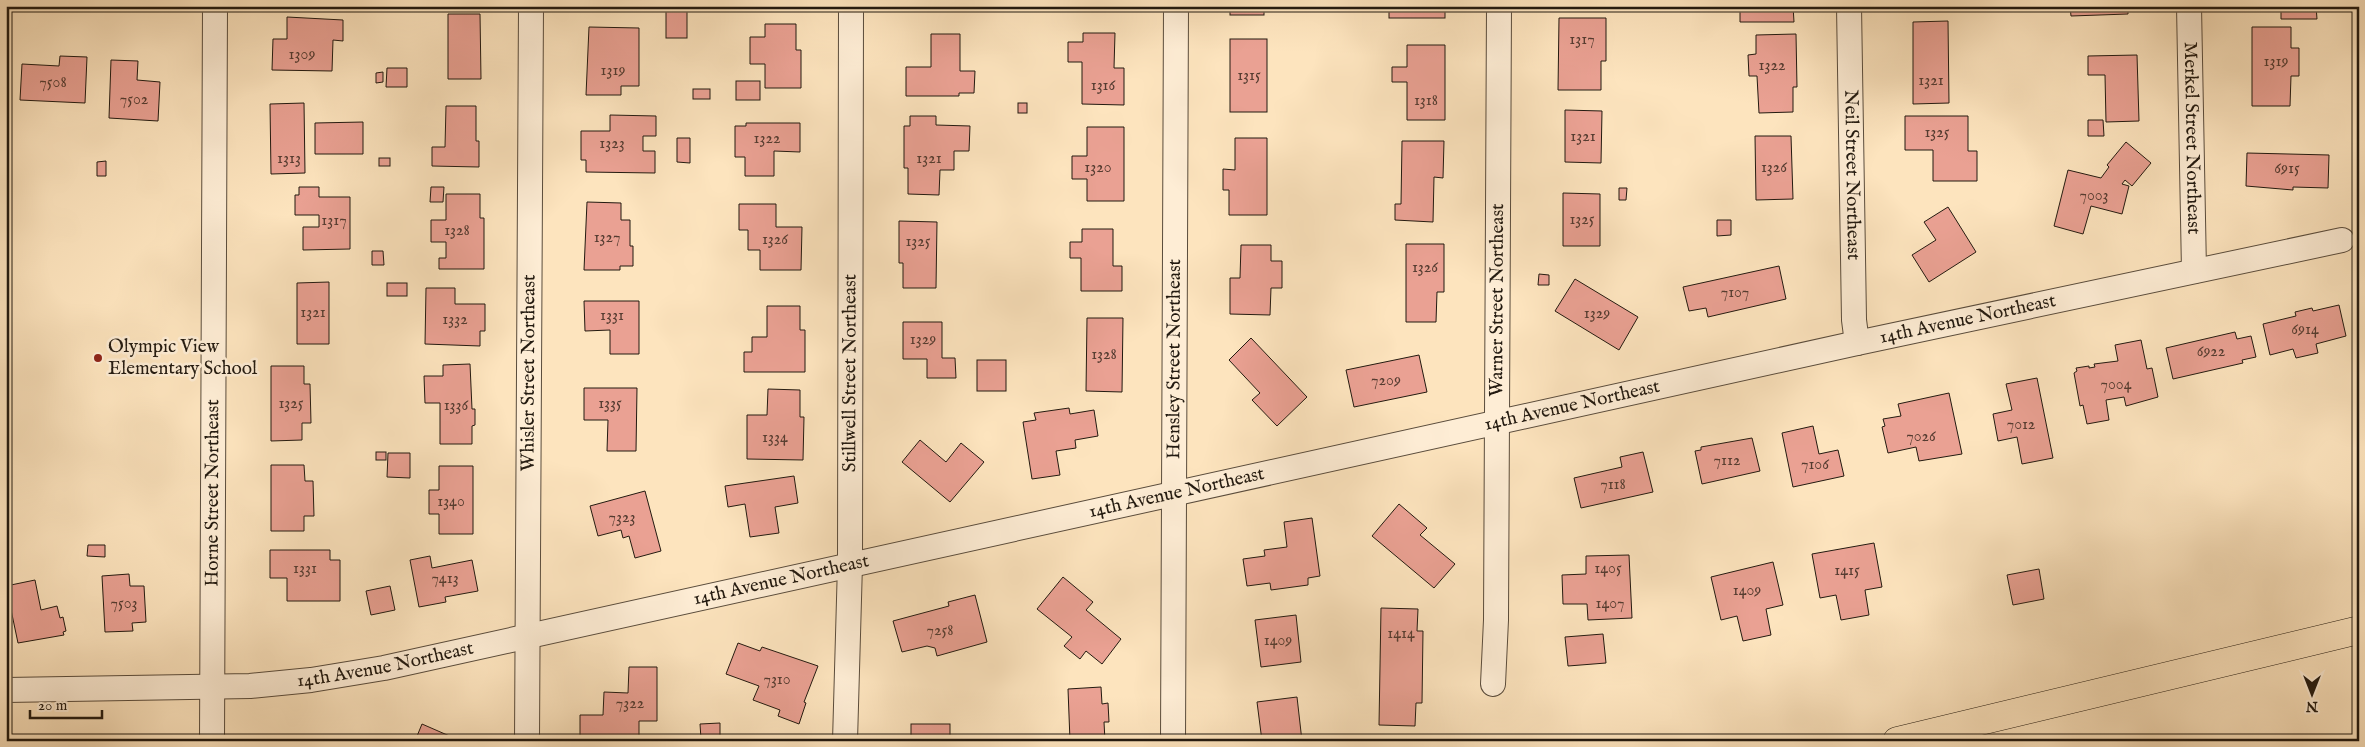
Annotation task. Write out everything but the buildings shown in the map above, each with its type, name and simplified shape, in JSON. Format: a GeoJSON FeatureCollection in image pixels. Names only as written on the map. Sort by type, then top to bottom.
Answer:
{"type":"FeatureCollection","features":[{"type":"Feature","properties":{"kind":"highway"},"geometry":{"type":"LineString","coordinates":[[1897,741],[2359,630]]}},
{"type":"Feature","properties":{"kind":"street","name":"Horne Street Northeast"},"geometry":{"type":"LineString","coordinates":[[212,741],[210,686],[215,6]]}},
{"type":"Feature","properties":{"kind":"street","name":"Whisler Street Northeast"},"geometry":{"type":"LineString","coordinates":[[527,741],[531,6]]}},
{"type":"Feature","properties":{"kind":"street","name":"Stillwell Street Northeast"},"geometry":{"type":"LineString","coordinates":[[845,741],[850,564],[852,6]]}},
{"type":"Feature","properties":{"kind":"street","name":"Hensley Street Northeast"},"geometry":{"type":"LineString","coordinates":[[1173,741],[1176,6]]}},
{"type":"Feature","properties":{"kind":"street","name":"Warner Street Northeast"},"geometry":{"type":"LineString","coordinates":[[1493,684],[1496,620],[1499,6]]}},
{"type":"Feature","properties":{"kind":"street","name":"Neil Street Northeast"},"geometry":{"type":"LineString","coordinates":[[1849,6],[1854,311],[1857,343]]}},
{"type":"Feature","properties":{"kind":"street","name":"Merkel Street Northeast"},"geometry":{"type":"LineString","coordinates":[[2189,6],[2194,271]]}},
{"type":"Feature","properties":{"kind":"street","name":"14th Avenue Northeast"},"geometry":{"type":"LineString","coordinates":[[6,690],[250,686],[384,668],[1857,343],[2342,240]]}},
{"type":"Feature","properties":{"kind":"place","name":"Olympic View Elementary School"},"geometry":{"type":"Point","coordinates":[98,358]}}]}
